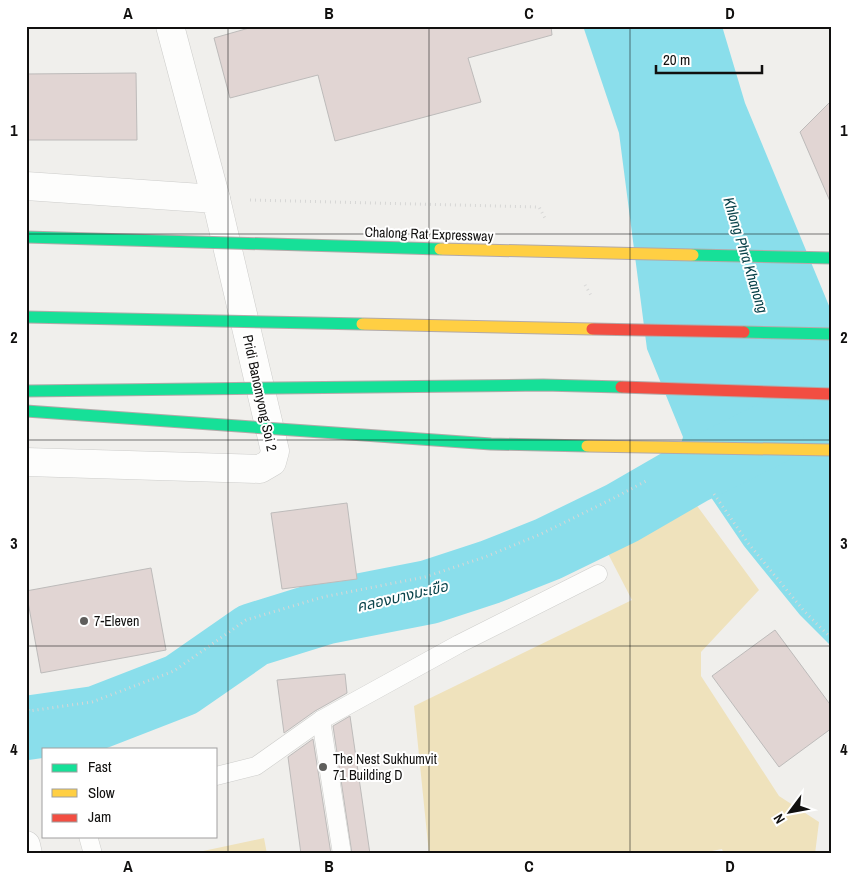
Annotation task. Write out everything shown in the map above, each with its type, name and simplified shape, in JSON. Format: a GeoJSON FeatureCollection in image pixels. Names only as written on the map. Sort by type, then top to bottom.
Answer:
{"type":"FeatureCollection","features":[{"type":"Feature","properties":{"kind":"highway","name":"Chalong Rat Expressway"},"geometry":{"type":"LineString","coordinates":[[26,237],[832,258]]}},
{"type":"Feature","properties":{"kind":"highway"},"geometry":{"type":"LineString","coordinates":[[26,318],[832,334]]}},
{"type":"Feature","properties":{"kind":"highway"},"geometry":{"type":"LineString","coordinates":[[26,391],[543,385],[832,394]]}},
{"type":"Feature","properties":{"kind":"highway"},"geometry":{"type":"LineString","coordinates":[[26,411],[491,444],[832,450]]}},
{"type":"Feature","properties":{"kind":"street","name":"Pridi Banomyong Soi 2"},"geometry":{"type":"LineString","coordinates":[[26,462],[260,469],[272,462],[275,451],[216,199],[170,26]]}},
{"type":"Feature","properties":{"kind":"street"},"geometry":{"type":"LineString","coordinates":[[26,186],[216,199]]}},
{"type":"Feature","properties":{"kind":"street"},"geometry":{"type":"LineString","coordinates":[[26,845],[28,854]]}},
{"type":"Feature","properties":{"kind":"lane"},"geometry":{"type":"LineString","coordinates":[[218,776],[256,766],[321,720],[459,644],[598,574]]}},
{"type":"Feature","properties":{"kind":"lane"},"geometry":{"type":"LineString","coordinates":[[321,720],[342,854]]}},
{"type":"Feature","properties":{"kind":"lane"},"geometry":{"type":"LineString","coordinates":[[89,838],[93,854]]}},
{"type":"Feature","properties":{"kind":"path"},"geometry":{"type":"LineString","coordinates":[[26,700],[29,712],[92,702],[174,671],[246,620],[323,597],[424,577],[485,557],[549,530],[654,476]]}},
{"type":"Feature","properties":{"kind":"path"},"geometry":{"type":"LineString","coordinates":[[714,494],[748,543],[804,611],[832,639]]}},
{"type":"Feature","properties":{"kind":"shaded area"},"geometry":{"type":"Polygon","coordinates":[[[692,499],[759,590],[701,652],[701,676],[779,796],[819,822],[815,854],[724,854],[722,849],[697,854],[429,854],[414,706],[632,600],[603,544],[692,499]]]}},
{"type":"Feature","properties":{"kind":"shaded area"},"geometry":{"type":"Polygon","coordinates":[[[264,838],[267,854],[189,854],[264,838]]]}},
{"type":"Feature","properties":{"kind":"water","name":"Khlong Phra Khanong"},"geometry":{"type":"Polygon","coordinates":[[[583,26],[722,26],[745,103],[832,313],[832,647],[800,615],[744,546],[679,450],[683,437],[647,349],[619,133],[583,26]]]}},
{"type":"Feature","properties":{"kind":"building"},"geometry":{"type":"Polygon","coordinates":[[[256,26],[551,26],[552,35],[468,58],[481,102],[335,141],[318,75],[230,98],[214,38],[256,26]]]}},
{"type":"Feature","properties":{"kind":"building"},"geometry":{"type":"Polygon","coordinates":[[[136,73],[137,140],[26,140],[26,74],[136,73]]]}},
{"type":"Feature","properties":{"kind":"building"},"geometry":{"type":"Polygon","coordinates":[[[832,100],[832,206],[800,132],[832,100]]]}},
{"type":"Feature","properties":{"kind":"building"},"geometry":{"type":"Polygon","coordinates":[[[347,503],[357,579],[282,589],[271,513],[347,503]]]}},
{"type":"Feature","properties":{"kind":"building"},"geometry":{"type":"Polygon","coordinates":[[[151,568],[166,650],[41,673],[26,591],[151,568]]]}},
{"type":"Feature","properties":{"kind":"building"},"geometry":{"type":"Polygon","coordinates":[[[775,630],[832,707],[832,728],[779,767],[712,676],[775,630]]]}},
{"type":"Feature","properties":{"kind":"building"},"geometry":{"type":"Polygon","coordinates":[[[345,674],[347,693],[315,711],[284,733],[277,680],[345,674]]]}},
{"type":"Feature","properties":{"kind":"building"},"geometry":{"type":"Polygon","coordinates":[[[350,716],[370,854],[352,854],[333,726],[350,716]]]}},
{"type":"Feature","properties":{"kind":"building"},"geometry":{"type":"Polygon","coordinates":[[[313,739],[331,854],[301,854],[288,757],[313,739]]]}},
{"type":"Feature","properties":{"kind":"waterway","name":"คลองบางมะเขือ"},"geometry":{"type":"LineString","coordinates":[[26,728],[96,718],[181,685],[253,635],[327,612],[429,592],[490,572],[548,549],[622,513],[693,472],[772,433]]}},
{"type":"Feature","properties":{"kind":"traffic: fast"},"geometry":{"type":"LineString","coordinates":[[26,237],[440,249]]}},
{"type":"Feature","properties":{"kind":"traffic: fast"},"geometry":{"type":"LineString","coordinates":[[693,255],[832,258]]}},
{"type":"Feature","properties":{"kind":"traffic: fast"},"geometry":{"type":"LineString","coordinates":[[26,317],[362,324]]}},
{"type":"Feature","properties":{"kind":"traffic: fast"},"geometry":{"type":"LineString","coordinates":[[744,332],[832,334]]}},
{"type":"Feature","properties":{"kind":"traffic: fast"},"geometry":{"type":"LineString","coordinates":[[26,391],[543,385],[621,387]]}},
{"type":"Feature","properties":{"kind":"traffic: fast"},"geometry":{"type":"LineString","coordinates":[[26,411],[491,444],[587,446]]}},
{"type":"Feature","properties":{"kind":"traffic: slow"},"geometry":{"type":"LineString","coordinates":[[440,249],[693,255]]}},
{"type":"Feature","properties":{"kind":"traffic: slow"},"geometry":{"type":"LineString","coordinates":[[362,324],[592,329]]}},
{"type":"Feature","properties":{"kind":"traffic: slow"},"geometry":{"type":"LineString","coordinates":[[587,446],[832,450]]}},
{"type":"Feature","properties":{"kind":"traffic: jam"},"geometry":{"type":"LineString","coordinates":[[592,329],[744,332]]}},
{"type":"Feature","properties":{"kind":"traffic: jam"},"geometry":{"type":"LineString","coordinates":[[621,387],[832,394]]}},
{"type":"Feature","properties":{"kind":"place","name":"7-Eleven"},"geometry":{"type":"Point","coordinates":[84,621]}},
{"type":"Feature","properties":{"kind":"place","name":"The Nest Sukhumvit 71 Building D"},"geometry":{"type":"Point","coordinates":[323,767]}}]}
